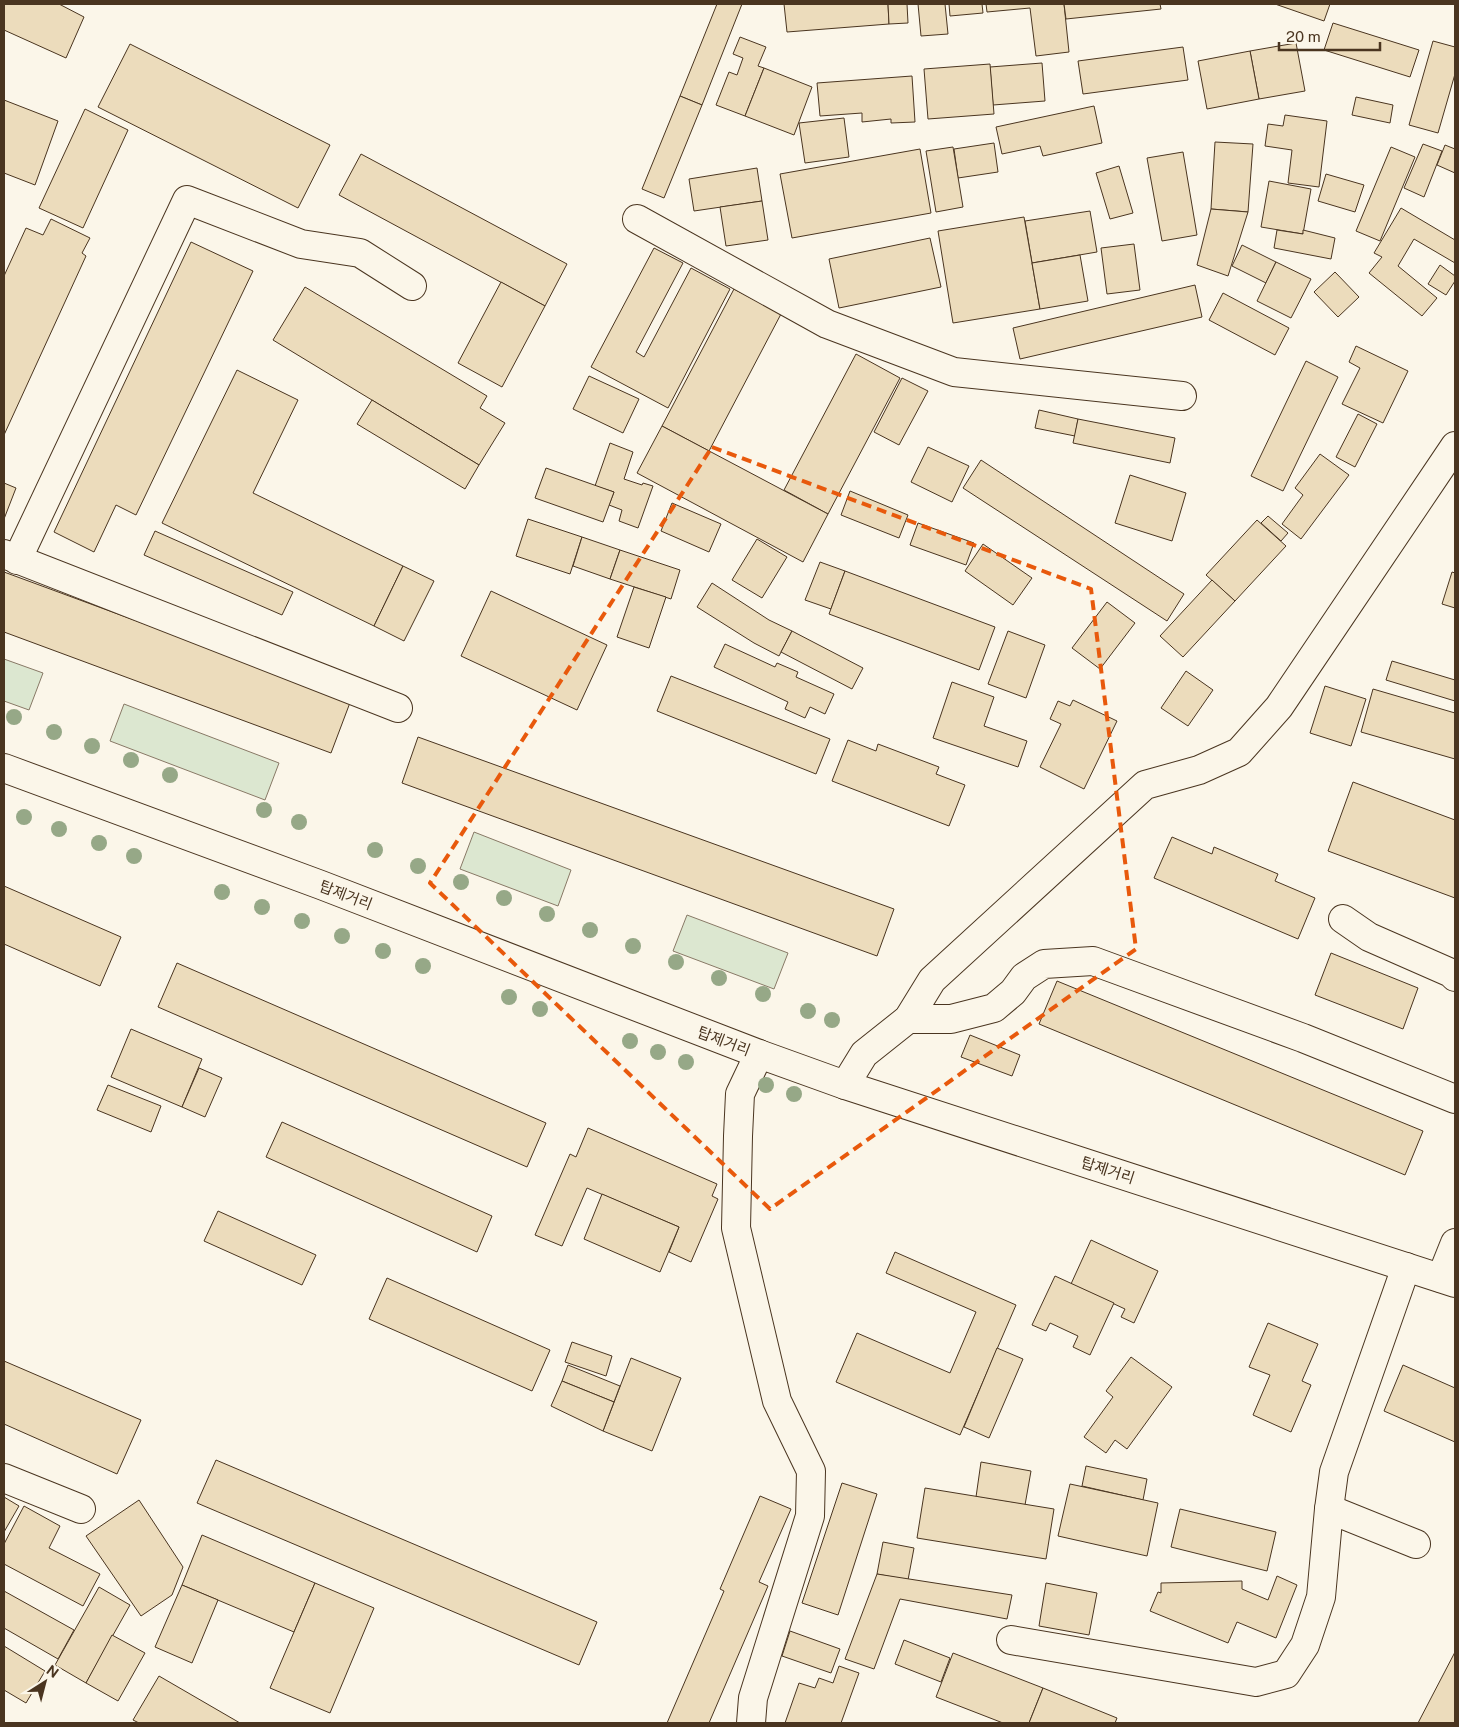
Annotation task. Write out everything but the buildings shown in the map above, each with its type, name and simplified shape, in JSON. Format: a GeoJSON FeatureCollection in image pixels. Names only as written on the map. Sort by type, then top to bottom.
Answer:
{"type":"FeatureCollection","features":[{"type":"Feature","properties":{"kind":"street"},"geometry":{"type":"LineString","coordinates":[[398,708],[10,557],[187,200],[301,244],[360,253],[412,286]]}},
{"type":"Feature","properties":{"kind":"street"},"geometry":{"type":"LineString","coordinates":[[637,219],[827,324],[954,372],[1182,396]]}},
{"type":"Feature","properties":{"kind":"street"},"geometry":{"type":"LineString","coordinates":[[845,1085],[864,1054],[908,1019],[932,980],[1145,785],[1199,770],[1239,752],[1279,707],[1455,446]]}},
{"type":"Feature","properties":{"kind":"street","name":"탑제거리"},"geometry":{"type":"LineString","coordinates":[[4,768],[321,885],[759,1054],[845,1085],[1448,1280]]}},
{"type":"Feature","properties":{"kind":"street"},"geometry":{"type":"LineString","coordinates":[[1343,919],[1369,937],[1451,973],[1455,977]]}},
{"type":"Feature","properties":{"kind":"street"},"geometry":{"type":"LineString","coordinates":[[908,1019],[951,1019],[994,1008],[1013,992],[1024,976],[1044,964],[1093,961],[1303,1038],[1455,1099]]}},
{"type":"Feature","properties":{"kind":"street"},"geometry":{"type":"LineString","coordinates":[[751,1723],[753,1698],[810,1516],[811,1471],[778,1401],[736,1228],[740,1094],[759,1054]]}},
{"type":"Feature","properties":{"kind":"street"},"geometry":{"type":"LineString","coordinates":[[1448,1280],[1455,1243]]}},
{"type":"Feature","properties":{"kind":"street"},"geometry":{"type":"LineString","coordinates":[[1011,1640],[1256,1682],[1286,1674],[1305,1645],[1321,1597],[1334,1472],[1406,1267]]}},
{"type":"Feature","properties":{"kind":"street"},"geometry":{"type":"LineString","coordinates":[[4,1478],[80,1508]]}},
{"type":"Feature","properties":{"kind":"street"},"geometry":{"type":"LineString","coordinates":[[1329,1509],[1416,1544]]}},
{"type":"Feature","properties":{"kind":"highlighted area"},"geometry":{"type":"Polygon","coordinates":[[[712,447],[1091,589],[1136,949],[770,1209],[430,883],[712,447]]]}},
{"type":"Feature","properties":{"kind":"green space"},"geometry":{"type":"Polygon","coordinates":[[[4,659],[43,673],[29,710],[4,701],[4,659]]]}},
{"type":"Feature","properties":{"kind":"green space"},"geometry":{"type":"Polygon","coordinates":[[[124,704],[279,763],[265,800],[110,741],[124,704]]]}},
{"type":"Feature","properties":{"kind":"green space"},"geometry":{"type":"Polygon","coordinates":[[[474,832],[571,870],[558,906],[460,869],[474,832]]]}},
{"type":"Feature","properties":{"kind":"green space"},"geometry":{"type":"Polygon","coordinates":[[[687,915],[788,953],[774,989],[673,951],[687,915]]]}}]}
